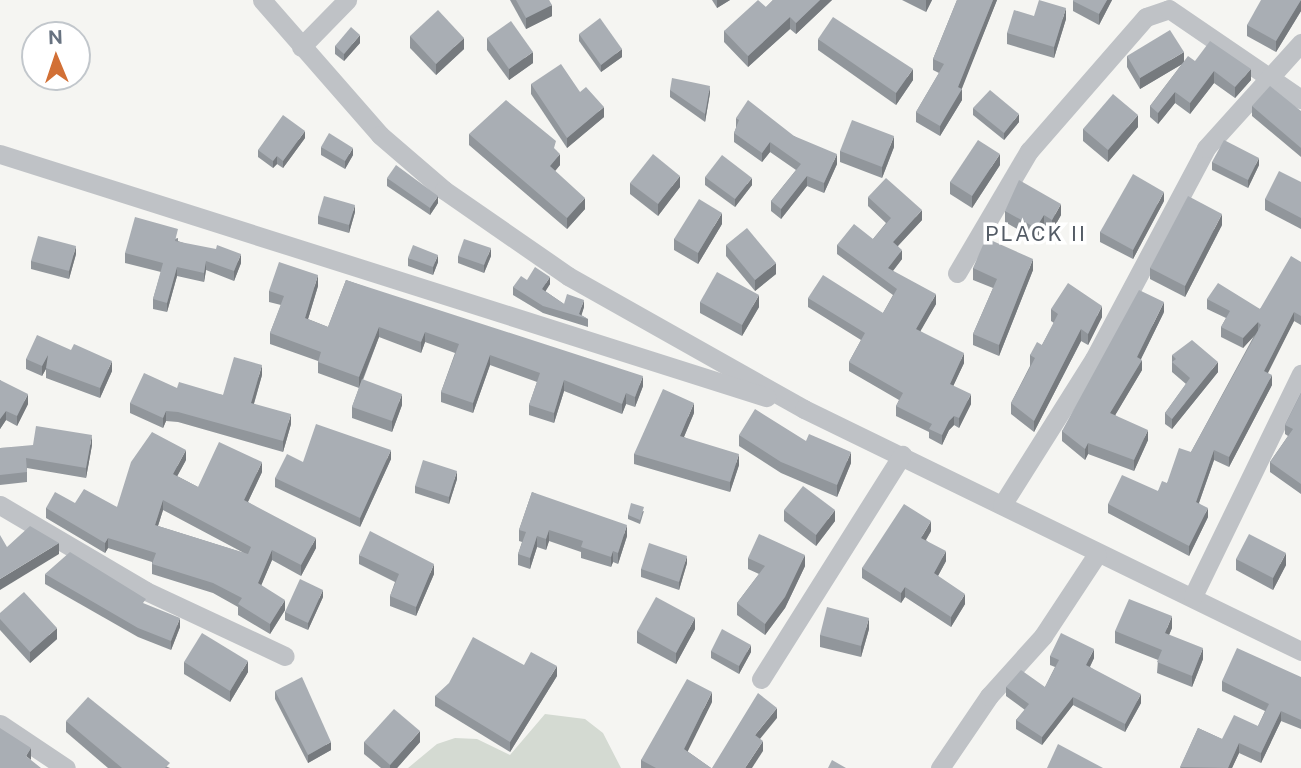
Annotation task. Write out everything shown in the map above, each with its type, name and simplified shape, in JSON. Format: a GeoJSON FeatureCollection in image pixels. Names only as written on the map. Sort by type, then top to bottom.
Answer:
{"type":"FeatureCollection","features":[{"type":"Feature","properties":{"kind":"street"},"geometry":{"type":"LineString","coordinates":[[262,0],[380,135],[444,190],[568,276],[804,409],[902,454],[1097,554],[1193,596],[1301,651]]}},
{"type":"Feature","properties":{"kind":"street"},"geometry":{"type":"LineString","coordinates":[[301,47],[347,0]]}},
{"type":"Feature","properties":{"kind":"street"},"geometry":{"type":"LineString","coordinates":[[957,273],[1029,151],[1146,17],[1169,9],[1301,99]]}},
{"type":"Feature","properties":{"kind":"street"},"geometry":{"type":"LineString","coordinates":[[1002,505],[1094,359],[1206,148],[1301,43]]}},
{"type":"Feature","properties":{"kind":"street"},"geometry":{"type":"LineString","coordinates":[[0,154],[804,409]]}},
{"type":"Feature","properties":{"kind":"street"},"geometry":{"type":"LineString","coordinates":[[1193,596],[1301,374]]}},
{"type":"Feature","properties":{"kind":"street"},"geometry":{"type":"LineString","coordinates":[[761,679],[902,454]]}},
{"type":"Feature","properties":{"kind":"street"},"geometry":{"type":"LineString","coordinates":[[0,505],[146,591],[285,656]]}},
{"type":"Feature","properties":{"kind":"street"},"geometry":{"type":"LineString","coordinates":[[940,768],[989,696],[1043,636],[1097,554]]}},
{"type":"Feature","properties":{"kind":"street"},"geometry":{"type":"LineString","coordinates":[[0,724],[66,768]]}},
{"type":"Feature","properties":{"kind":"shaded area"},"geometry":{"type":"Polygon","coordinates":[[[545,714],[585,719],[603,733],[621,768],[408,768],[437,744],[455,738],[477,739],[510,755],[545,714]]]}},
{"type":"Feature","properties":{"kind":"building"},"geometry":{"type":"Polygon","coordinates":[[[516,0],[549,0],[552,5],[526,18],[516,0]]]}},
{"type":"Feature","properties":{"kind":"building"},"geometry":{"type":"Polygon","coordinates":[[[758,0],[766,7],[773,0],[820,0],[796,23],[790,17],[748,56],[724,31],[758,0]]]}},
{"type":"Feature","properties":{"kind":"building"},"geometry":{"type":"Polygon","coordinates":[[[957,0],[993,0],[958,87],[962,89],[940,126],[916,112],[944,64],[933,59],[957,0]]]}},
{"type":"Feature","properties":{"kind":"building"},"geometry":{"type":"Polygon","coordinates":[[[1039,0],[1066,8],[1054,47],[1007,33],[1014,10],[1034,16],[1039,0]]]}},
{"type":"Feature","properties":{"kind":"building"},"geometry":{"type":"Polygon","coordinates":[[[1073,0],[1107,0],[1099,14],[1073,0]]]}},
{"type":"Feature","properties":{"kind":"building"},"geometry":{"type":"Polygon","coordinates":[[[1261,0],[1301,0],[1276,41],[1247,25],[1261,0]]]}},
{"type":"Feature","properties":{"kind":"building"},"geometry":{"type":"Polygon","coordinates":[[[438,10],[464,38],[436,64],[410,36],[438,10]]]}},
{"type":"Feature","properties":{"kind":"building"},"geometry":{"type":"Polygon","coordinates":[[[833,17],[913,69],[896,93],[818,39],[833,17]]]}},
{"type":"Feature","properties":{"kind":"building"},"geometry":{"type":"Polygon","coordinates":[[[600,18],[622,49],[601,65],[579,34],[600,18]]]}},
{"type":"Feature","properties":{"kind":"building"},"geometry":{"type":"Polygon","coordinates":[[[511,21],[533,52],[509,69],[487,38],[511,21]]]}},
{"type":"Feature","properties":{"kind":"building"},"geometry":{"type":"Polygon","coordinates":[[[351,27],[360,35],[344,54],[335,46],[351,27]]]}},
{"type":"Feature","properties":{"kind":"building"},"geometry":{"type":"Polygon","coordinates":[[[1170,30],[1184,52],[1140,78],[1127,56],[1170,30]]]}},
{"type":"Feature","properties":{"kind":"building"},"geometry":{"type":"Polygon","coordinates":[[[1210,41],[1251,69],[1235,87],[1214,71],[1190,103],[1175,92],[1158,113],[1150,106],[1188,56],[1195,61],[1210,41]]]}},
{"type":"Feature","properties":{"kind":"building"},"geometry":{"type":"Polygon","coordinates":[[[561,64],[580,92],[586,87],[604,107],[567,138],[531,84],[561,64]]]}},
{"type":"Feature","properties":{"kind":"building"},"geometry":{"type":"Polygon","coordinates":[[[672,78],[710,86],[705,114],[670,90],[672,78]]]}},
{"type":"Feature","properties":{"kind":"building"},"geometry":{"type":"Polygon","coordinates":[[[1270,86],[1301,111],[1301,148],[1252,106],[1270,86]]]}},
{"type":"Feature","properties":{"kind":"building"},"geometry":{"type":"Polygon","coordinates":[[[990,90],[1019,114],[1004,133],[973,108],[990,90]]]}},
{"type":"Feature","properties":{"kind":"building"},"geometry":{"type":"Polygon","coordinates":[[[1113,94],[1138,115],[1108,150],[1083,129],[1113,94]]]}},
{"type":"Feature","properties":{"kind":"building"},"geometry":{"type":"Polygon","coordinates":[[[506,100],[556,141],[554,148],[560,154],[550,166],[585,198],[567,218],[469,134],[506,100]]]}},
{"type":"Feature","properties":{"kind":"building"},"geometry":{"type":"Polygon","coordinates":[[[748,100],[794,136],[837,154],[824,183],[807,176],[781,209],[771,201],[801,164],[770,142],[762,153],[734,133],[739,120],[736,118],[748,100]]]}},
{"type":"Feature","properties":{"kind":"building"},"geometry":{"type":"Polygon","coordinates":[[[283,115],[305,131],[283,161],[277,156],[273,161],[258,150],[283,115]]]}},
{"type":"Feature","properties":{"kind":"building"},"geometry":{"type":"Polygon","coordinates":[[[852,120],[894,136],[882,167],[840,151],[852,120]]]}},
{"type":"Feature","properties":{"kind":"building"},"geometry":{"type":"Polygon","coordinates":[[[329,133],[353,148],[345,161],[321,147],[329,133]]]}},
{"type":"Feature","properties":{"kind":"building"},"geometry":{"type":"Polygon","coordinates":[[[978,140],[1000,154],[972,196],[950,182],[978,140]]]}},
{"type":"Feature","properties":{"kind":"building"},"geometry":{"type":"Polygon","coordinates":[[[1224,140],[1259,158],[1248,180],[1212,162],[1224,140]]]}},
{"type":"Feature","properties":{"kind":"building"},"geometry":{"type":"Polygon","coordinates":[[[653,154],[680,176],[658,204],[630,183],[653,154]]]}},
{"type":"Feature","properties":{"kind":"building"},"geometry":{"type":"Polygon","coordinates":[[[722,155],[752,178],[735,199],[705,177],[722,155]]]}},
{"type":"Feature","properties":{"kind":"building"},"geometry":{"type":"Polygon","coordinates":[[[396,165],[438,196],[430,208],[387,178],[396,165]]]}},
{"type":"Feature","properties":{"kind":"building"},"geometry":{"type":"Polygon","coordinates":[[[1279,171],[1301,182],[1301,218],[1265,199],[1279,171]]]}},
{"type":"Feature","properties":{"kind":"building"},"geometry":{"type":"Polygon","coordinates":[[[1133,174],[1164,192],[1133,250],[1100,232],[1133,174]]]}},
{"type":"Feature","properties":{"kind":"building"},"geometry":{"type":"Polygon","coordinates":[[[886,178],[922,210],[893,242],[902,250],[888,268],[936,294],[916,329],[964,353],[950,384],[971,394],[959,418],[954,416],[949,421],[942,435],[929,429],[932,424],[896,406],[903,393],[849,362],[865,333],[808,298],[823,275],[883,313],[897,289],[837,245],[854,224],[873,239],[891,218],[868,197],[886,178]]]}},
{"type":"Feature","properties":{"kind":"building"},"geometry":{"type":"Polygon","coordinates":[[[1019,180],[1061,204],[1052,220],[1044,215],[1036,228],[1005,211],[1019,180]]]}},
{"type":"Feature","properties":{"kind":"building"},"geometry":{"type":"Polygon","coordinates":[[[324,196],[355,205],[349,225],[318,216],[324,196]]]}},
{"type":"Feature","properties":{"kind":"building"},"geometry":{"type":"Polygon","coordinates":[[[1188,196],[1222,214],[1185,286],[1150,268],[1188,196]]]}},
{"type":"Feature","properties":{"kind":"building"},"geometry":{"type":"Polygon","coordinates":[[[699,199],[722,213],[698,253],[674,239],[699,199]]]}},
{"type":"Feature","properties":{"kind":"building"},"geometry":{"type":"Polygon","coordinates":[[[135,217],[178,229],[175,241],[216,249],[217,245],[241,254],[234,271],[206,261],[204,273],[177,267],[167,303],[153,299],[163,263],[125,253],[135,217]]]}},
{"type":"Feature","properties":{"kind":"building"},"geometry":{"type":"Polygon","coordinates":[[[747,228],[776,263],[755,280],[726,245],[747,228]]]}},
{"type":"Feature","properties":{"kind":"building"},"geometry":{"type":"Polygon","coordinates":[[[38,236],[76,246],[69,271],[31,261],[38,236]]]}},
{"type":"Feature","properties":{"kind":"building"},"geometry":{"type":"Polygon","coordinates":[[[986,238],[1033,259],[999,345],[973,334],[997,279],[973,268],[986,238]]]}},
{"type":"Feature","properties":{"kind":"building"},"geometry":{"type":"Polygon","coordinates":[[[464,239],[491,248],[484,265],[458,256],[464,239]]]}},
{"type":"Feature","properties":{"kind":"building"},"geometry":{"type":"Polygon","coordinates":[[[413,245],[438,255],[433,267],[408,258],[413,245]]]}},
{"type":"Feature","properties":{"kind":"building"},"geometry":{"type":"Polygon","coordinates":[[[1291,256],[1301,262],[1301,316],[1294,312],[1264,371],[1272,375],[1229,457],[1214,450],[1196,502],[1208,508],[1189,546],[1108,504],[1122,475],[1158,491],[1162,481],[1167,483],[1179,448],[1191,452],[1261,325],[1258,322],[1243,338],[1221,327],[1230,311],[1207,299],[1218,283],[1260,309],[1291,256]]]}},
{"type":"Feature","properties":{"kind":"building"},"geometry":{"type":"Polygon","coordinates":[[[279,262],[318,275],[305,318],[328,327],[346,280],[643,376],[635,397],[626,393],[622,404],[564,380],[554,413],[529,405],[540,373],[490,355],[473,403],[441,392],[459,344],[425,332],[421,342],[379,327],[359,377],[318,362],[321,352],[270,333],[284,296],[269,291],[279,262]]]}},
{"type":"Feature","properties":{"kind":"building"},"geometry":{"type":"Polygon","coordinates":[[[535,267],[550,277],[542,289],[564,304],[567,294],[584,300],[579,314],[588,319],[543,306],[513,287],[521,276],[527,280],[535,267]]]}},
{"type":"Feature","properties":{"kind":"building"},"geometry":{"type":"Polygon","coordinates":[[[717,272],[759,295],[742,325],[700,302],[717,272]]]}},
{"type":"Feature","properties":{"kind":"building"},"geometry":{"type":"Polygon","coordinates":[[[1068,283],[1102,306],[1088,334],[1081,329],[1034,421],[1011,403],[1035,358],[1030,355],[1037,342],[1042,345],[1058,314],[1051,309],[1068,283]]]}},
{"type":"Feature","properties":{"kind":"building"},"geometry":{"type":"Polygon","coordinates":[[[1139,290],[1164,302],[1137,357],[1142,360],[1110,413],[1148,430],[1134,460],[1088,443],[1085,449],[1062,431],[1139,290]]]}},
{"type":"Feature","properties":{"kind":"building"},"geometry":{"type":"Polygon","coordinates":[[[37,335],[71,350],[74,344],[112,361],[100,388],[46,368],[48,355],[42,366],[26,359],[37,335]]]}},
{"type":"Feature","properties":{"kind":"building"},"geometry":{"type":"Polygon","coordinates":[[[1192,340],[1218,362],[1172,419],[1165,413],[1190,378],[1172,362],[1176,359],[1172,355],[1192,340]]]}},
{"type":"Feature","properties":{"kind":"building"},"geometry":{"type":"Polygon","coordinates":[[[234,357],[262,365],[251,403],[291,414],[283,441],[178,412],[166,411],[163,418],[130,403],[144,373],[177,388],[179,382],[223,395],[234,357]]]}},
{"type":"Feature","properties":{"kind":"building"},"geometry":{"type":"Polygon","coordinates":[[[362,379],[402,394],[392,421],[352,407],[362,379]]]}},
{"type":"Feature","properties":{"kind":"building"},"geometry":{"type":"Polygon","coordinates":[[[0,380],[28,394],[17,416],[6,411],[0,419],[0,380]]]}},
{"type":"Feature","properties":{"kind":"building"},"geometry":{"type":"Polygon","coordinates":[[[663,389],[694,403],[680,436],[739,454],[730,482],[634,454],[663,389]]]}},
{"type":"Feature","properties":{"kind":"building"},"geometry":{"type":"Polygon","coordinates":[[[1301,393],[1301,484],[1270,462],[1293,429],[1285,425],[1301,393]]]}},
{"type":"Feature","properties":{"kind":"building"},"geometry":{"type":"Polygon","coordinates":[[[755,409],[806,441],[809,434],[851,452],[837,485],[781,462],[739,435],[755,409]]]}},
{"type":"Feature","properties":{"kind":"building"},"geometry":{"type":"Polygon","coordinates":[[[316,424],[391,450],[360,518],[275,478],[287,454],[303,462],[316,424]]]}},
{"type":"Feature","properties":{"kind":"building"},"geometry":{"type":"Polygon","coordinates":[[[36,426],[92,435],[86,468],[26,458],[27,472],[0,475],[0,448],[33,445],[36,426]]]}},
{"type":"Feature","properties":{"kind":"building"},"geometry":{"type":"Polygon","coordinates":[[[152,432],[186,450],[173,474],[198,487],[219,442],[262,462],[244,500],[316,538],[301,565],[272,550],[258,583],[285,600],[270,624],[238,604],[242,598],[213,583],[152,564],[156,553],[108,538],[105,543],[46,508],[55,492],[75,503],[84,489],[117,507],[131,462],[152,432]],[[163,500],[155,525],[248,554],[251,547],[163,500]]]}},
{"type":"Feature","properties":{"kind":"building"},"geometry":{"type":"Polygon","coordinates":[[[423,460],[457,471],[449,497],[415,486],[423,460]]]}},
{"type":"Feature","properties":{"kind":"building"},"geometry":{"type":"Polygon","coordinates":[[[803,486],[835,510],[816,535],[784,510],[803,486]]]}},
{"type":"Feature","properties":{"kind":"building"},"geometry":{"type":"Polygon","coordinates":[[[532,492],[627,525],[618,553],[613,551],[611,557],[581,547],[583,541],[549,530],[546,539],[537,536],[530,558],[518,554],[526,532],[519,530],[532,492]]]}},
{"type":"Feature","properties":{"kind":"building"},"geometry":{"type":"Polygon","coordinates":[[[631,503],[644,507],[640,520],[628,515],[631,503]]]}},
{"type":"Feature","properties":{"kind":"building"},"geometry":{"type":"Polygon","coordinates":[[[904,504],[931,521],[921,538],[946,551],[934,573],[965,594],[951,617],[905,587],[901,593],[862,568],[904,504]]]}},
{"type":"Feature","properties":{"kind":"building"},"geometry":{"type":"Polygon","coordinates":[[[30,526],[59,543],[0,579],[0,535],[7,547],[30,526]]]}},
{"type":"Feature","properties":{"kind":"building"},"geometry":{"type":"Polygon","coordinates":[[[370,531],[434,564],[416,607],[390,596],[399,574],[359,555],[370,531]]]}},
{"type":"Feature","properties":{"kind":"building"},"geometry":{"type":"Polygon","coordinates":[[[759,534],[805,555],[785,597],[765,624],[737,603],[765,566],[748,558],[759,534]]]}},
{"type":"Feature","properties":{"kind":"building"},"geometry":{"type":"Polygon","coordinates":[[[1249,534],[1286,553],[1273,578],[1236,559],[1249,534]]]}},
{"type":"Feature","properties":{"kind":"building"},"geometry":{"type":"Polygon","coordinates":[[[649,543],[687,556],[679,582],[641,569],[649,543]]]}},
{"type":"Feature","properties":{"kind":"building"},"geometry":{"type":"Polygon","coordinates":[[[70,552],[146,599],[143,603],[180,618],[171,641],[138,628],[45,574],[70,552]]]}},
{"type":"Feature","properties":{"kind":"building"},"geometry":{"type":"Polygon","coordinates":[[[300,579],[323,590],[308,623],[285,612],[300,579]]]}},
{"type":"Feature","properties":{"kind":"building"},"geometry":{"type":"Polygon","coordinates":[[[24,592],[57,628],[30,652],[0,619],[0,613],[24,592]]]}},
{"type":"Feature","properties":{"kind":"building"},"geometry":{"type":"Polygon","coordinates":[[[656,597],[695,618],[676,653],[637,631],[656,597]]]}},
{"type":"Feature","properties":{"kind":"building"},"geometry":{"type":"Polygon","coordinates":[[[1129,599],[1172,616],[1165,633],[1203,648],[1192,676],[1157,662],[1162,650],[1115,631],[1129,599]]]}},
{"type":"Feature","properties":{"kind":"building"},"geometry":{"type":"Polygon","coordinates":[[[827,607],[869,618],[861,646],[820,635],[827,607]]]}},
{"type":"Feature","properties":{"kind":"building"},"geometry":{"type":"Polygon","coordinates":[[[722,629],[751,645],[739,666],[711,651],[722,629]]]}},
{"type":"Feature","properties":{"kind":"building"},"geometry":{"type":"Polygon","coordinates":[[[202,633],[248,661],[230,691],[184,662],[202,633]]]}},
{"type":"Feature","properties":{"kind":"building"},"geometry":{"type":"Polygon","coordinates":[[[1061,633],[1094,649],[1086,665],[1141,694],[1125,724],[1073,697],[1042,737],[1016,720],[1029,704],[1006,687],[1021,670],[1045,687],[1059,660],[1050,656],[1061,633]]]}},
{"type":"Feature","properties":{"kind":"building"},"geometry":{"type":"Polygon","coordinates":[[[473,637],[524,665],[531,652],[557,666],[510,742],[435,696],[449,683],[473,637]]]}},
{"type":"Feature","properties":{"kind":"building"},"geometry":{"type":"Polygon","coordinates":[[[1237,648],[1301,677],[1301,720],[1281,711],[1261,753],[1239,743],[1228,768],[1180,767],[1198,728],[1222,739],[1234,715],[1258,726],[1269,704],[1222,681],[1237,648]]]}},
{"type":"Feature","properties":{"kind":"building"},"geometry":{"type":"Polygon","coordinates":[[[302,677],[331,742],[308,755],[275,691],[302,677]]]}},
{"type":"Feature","properties":{"kind":"building"},"geometry":{"type":"Polygon","coordinates":[[[687,679],[712,692],[684,749],[711,768],[656,768],[641,760],[687,679]]]}},
{"type":"Feature","properties":{"kind":"building"},"geometry":{"type":"Polygon","coordinates":[[[758,693],[777,708],[755,735],[763,741],[745,768],[712,768],[758,693]]]}},
{"type":"Feature","properties":{"kind":"building"},"geometry":{"type":"Polygon","coordinates":[[[88,697],[170,763],[165,768],[122,768],[66,721],[88,697]]]}},
{"type":"Feature","properties":{"kind":"building"},"geometry":{"type":"Polygon","coordinates":[[[394,709],[420,731],[390,765],[364,742],[394,709]]]}},
{"type":"Feature","properties":{"kind":"building"},"geometry":{"type":"Polygon","coordinates":[[[0,728],[31,748],[26,756],[41,768],[0,768],[0,728]]]}},
{"type":"Feature","properties":{"kind":"building"},"geometry":{"type":"Polygon","coordinates":[[[1058,744],[1103,768],[1047,768],[1058,744]]]}},
{"type":"Feature","properties":{"kind":"building"},"geometry":{"type":"Polygon","coordinates":[[[832,760],[846,768],[828,768],[832,760]]]}},
{"type":"Feature","properties":{"kind":"district","name":"PLACK II"},"geometry":{"type":"Point","coordinates":[1036,234]}}]}
